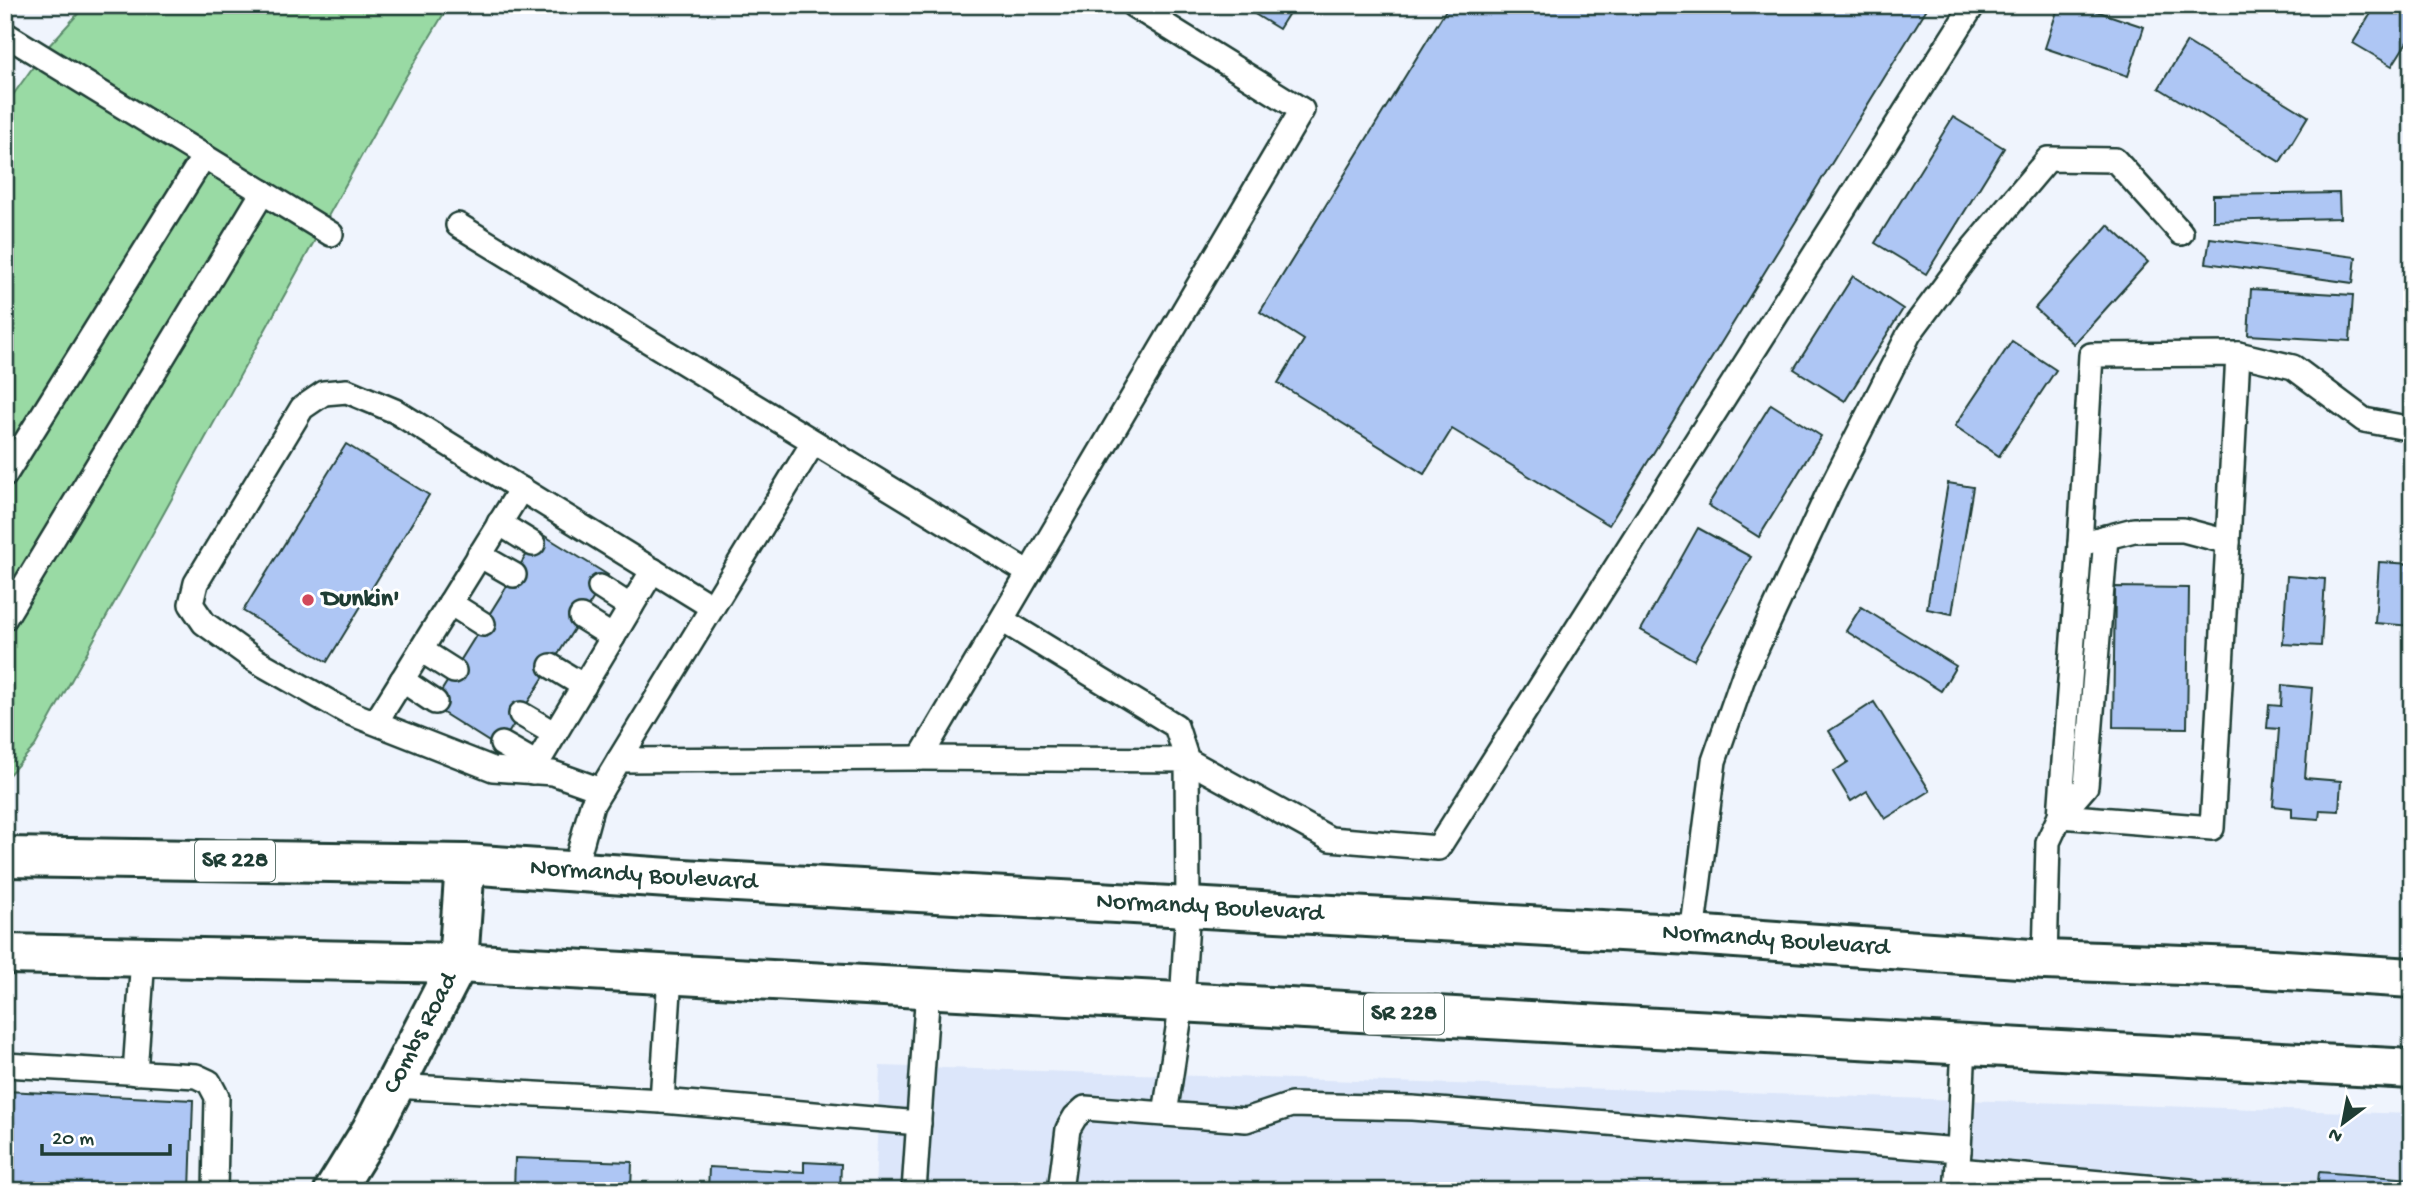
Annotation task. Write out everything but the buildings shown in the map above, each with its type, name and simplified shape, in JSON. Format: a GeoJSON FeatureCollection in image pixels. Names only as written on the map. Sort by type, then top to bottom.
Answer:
{"type":"FeatureCollection","features":[{"type":"Feature","properties":{"kind":"main road","name":"Normandy Boulevard"},"geometry":{"type":"LineString","coordinates":[[5,857],[465,864],[683,879],[1692,935],[2045,960],[2239,967],[2412,978]]}},
{"type":"Feature","properties":{"kind":"main road","name":"Combs Road"},"geometry":{"type":"LineString","coordinates":[[334,1191],[371,1130],[458,963],[465,864]]}},
{"type":"Feature","properties":{"kind":"main road","name":"SR 228"},"geometry":{"type":"LineString","coordinates":[[5,954],[458,963],[2412,1069]]}},
{"type":"Feature","properties":{"kind":"lane"},"geometry":{"type":"LineString","coordinates":[[920,758],[1302,110],[1133,5]]}},
{"type":"Feature","properties":{"kind":"lane"},"geometry":{"type":"LineString","coordinates":[[619,760],[1187,760],[1330,839],[1438,848],[1973,5]]}},
{"type":"Feature","properties":{"kind":"lane"},"geometry":{"type":"LineString","coordinates":[[5,34],[331,234]]}},
{"type":"Feature","properties":{"kind":"lane"},"geometry":{"type":"LineString","coordinates":[[5,475],[204,156]]}},
{"type":"Feature","properties":{"kind":"lane"},"geometry":{"type":"LineString","coordinates":[[1692,935],[1714,761],[1744,675],[1827,496],[1909,334],[1973,248],[2048,159],[2115,160],[2181,233]]}},
{"type":"Feature","properties":{"kind":"lane"},"geometry":{"type":"LineString","coordinates":[[5,618],[264,192]]}},
{"type":"Feature","properties":{"kind":"lane"},"geometry":{"type":"LineString","coordinates":[[458,225],[1029,573]]}},
{"type":"Feature","properties":{"kind":"lane"},"geometry":{"type":"LineString","coordinates":[[2060,816],[2212,828],[2238,354]]}},
{"type":"Feature","properties":{"kind":"lane"},"geometry":{"type":"LineString","coordinates":[[2060,816],[2091,355],[2238,354],[2293,368],[2364,420],[2412,429]]}},
{"type":"Feature","properties":{"kind":"lane"},"geometry":{"type":"LineString","coordinates":[[601,790],[535,768],[493,769],[345,711],[255,660],[204,623],[191,604],[196,583],[302,408],[324,393],[346,391],[395,411],[712,607]]}},
{"type":"Feature","properties":{"kind":"lane"},"geometry":{"type":"LineString","coordinates":[[574,871],[592,806],[813,443]]}},
{"type":"Feature","properties":{"kind":"lane"},"geometry":{"type":"LineString","coordinates":[[376,722],[521,489]]}},
{"type":"Feature","properties":{"kind":"lane"},"geometry":{"type":"LineString","coordinates":[[499,523],[533,544]]}},
{"type":"Feature","properties":{"kind":"lane"},"geometry":{"type":"LineString","coordinates":[[2080,544],[2134,530],[2183,530],[2228,542]]}},
{"type":"Feature","properties":{"kind":"lane"},"geometry":{"type":"LineString","coordinates":[[2045,960],[2048,842],[2060,816],[2086,786],[2106,537]]}},
{"type":"Feature","properties":{"kind":"lane"},"geometry":{"type":"LineString","coordinates":[[480,555],[514,575]]}},
{"type":"Feature","properties":{"kind":"lane"},"geometry":{"type":"LineString","coordinates":[[535,768],[653,570]]}},
{"type":"Feature","properties":{"kind":"lane"},"geometry":{"type":"LineString","coordinates":[[600,587],[631,607]]}},
{"type":"Feature","properties":{"kind":"lane"},"geometry":{"type":"LineString","coordinates":[[450,603],[483,624]]}},
{"type":"Feature","properties":{"kind":"lane"},"geometry":{"type":"LineString","coordinates":[[581,617],[613,637]]}},
{"type":"Feature","properties":{"kind":"lane"},"geometry":{"type":"LineString","coordinates":[[1002,620],[1177,726],[1187,760],[1188,906],[1182,1002],[1165,1114]]}},
{"type":"Feature","properties":{"kind":"lane"},"geometry":{"type":"LineString","coordinates":[[421,650],[454,671]]}},
{"type":"Feature","properties":{"kind":"lane"},"geometry":{"type":"LineString","coordinates":[[551,666],[584,686]]}},
{"type":"Feature","properties":{"kind":"lane"},"geometry":{"type":"LineString","coordinates":[[402,680],[435,702]]}},
{"type":"Feature","properties":{"kind":"lane"},"geometry":{"type":"LineString","coordinates":[[521,713],[555,734]]}},
{"type":"Feature","properties":{"kind":"lane"},"geometry":{"type":"LineString","coordinates":[[502,744],[535,768]]}},
{"type":"Feature","properties":{"kind":"lane"},"geometry":{"type":"LineString","coordinates":[[135,1073],[143,957]]}},
{"type":"Feature","properties":{"kind":"lane"},"geometry":{"type":"LineString","coordinates":[[662,1101],[670,975]]}},
{"type":"Feature","properties":{"kind":"lane"},"geometry":{"type":"LineString","coordinates":[[914,1191],[928,989]]}},
{"type":"Feature","properties":{"kind":"lane"},"geometry":{"type":"LineString","coordinates":[[1957,1170],[1964,1044]]}},
{"type":"Feature","properties":{"kind":"lane"},"geometry":{"type":"LineString","coordinates":[[5,1065],[196,1076],[208,1082],[217,1097],[215,1191]]}},
{"type":"Feature","properties":{"kind":"lane"},"geometry":{"type":"LineString","coordinates":[[394,1086],[662,1101],[919,1122]]}},
{"type":"Feature","properties":{"kind":"lane"},"geometry":{"type":"LineString","coordinates":[[1060,1191],[1068,1129],[1075,1117],[1085,1108],[1246,1120],[1291,1105],[1412,1108],[1957,1170],[2190,1191]]}},
{"type":"Feature","properties":{"kind":"shaded area"},"geometry":{"type":"Polygon","coordinates":[[[880,1066],[2412,1114],[2412,1191],[875,1191],[880,1066]]]}},
{"type":"Feature","properties":{"kind":"green space"},"geometry":{"type":"Polygon","coordinates":[[[86,5],[449,5],[399,88],[35,746],[5,779],[5,106],[46,49],[86,5]]]}},
{"type":"Feature","properties":{"kind":"place","name":"Dunkin'"},"geometry":{"type":"Point","coordinates":[308,600]}}]}
